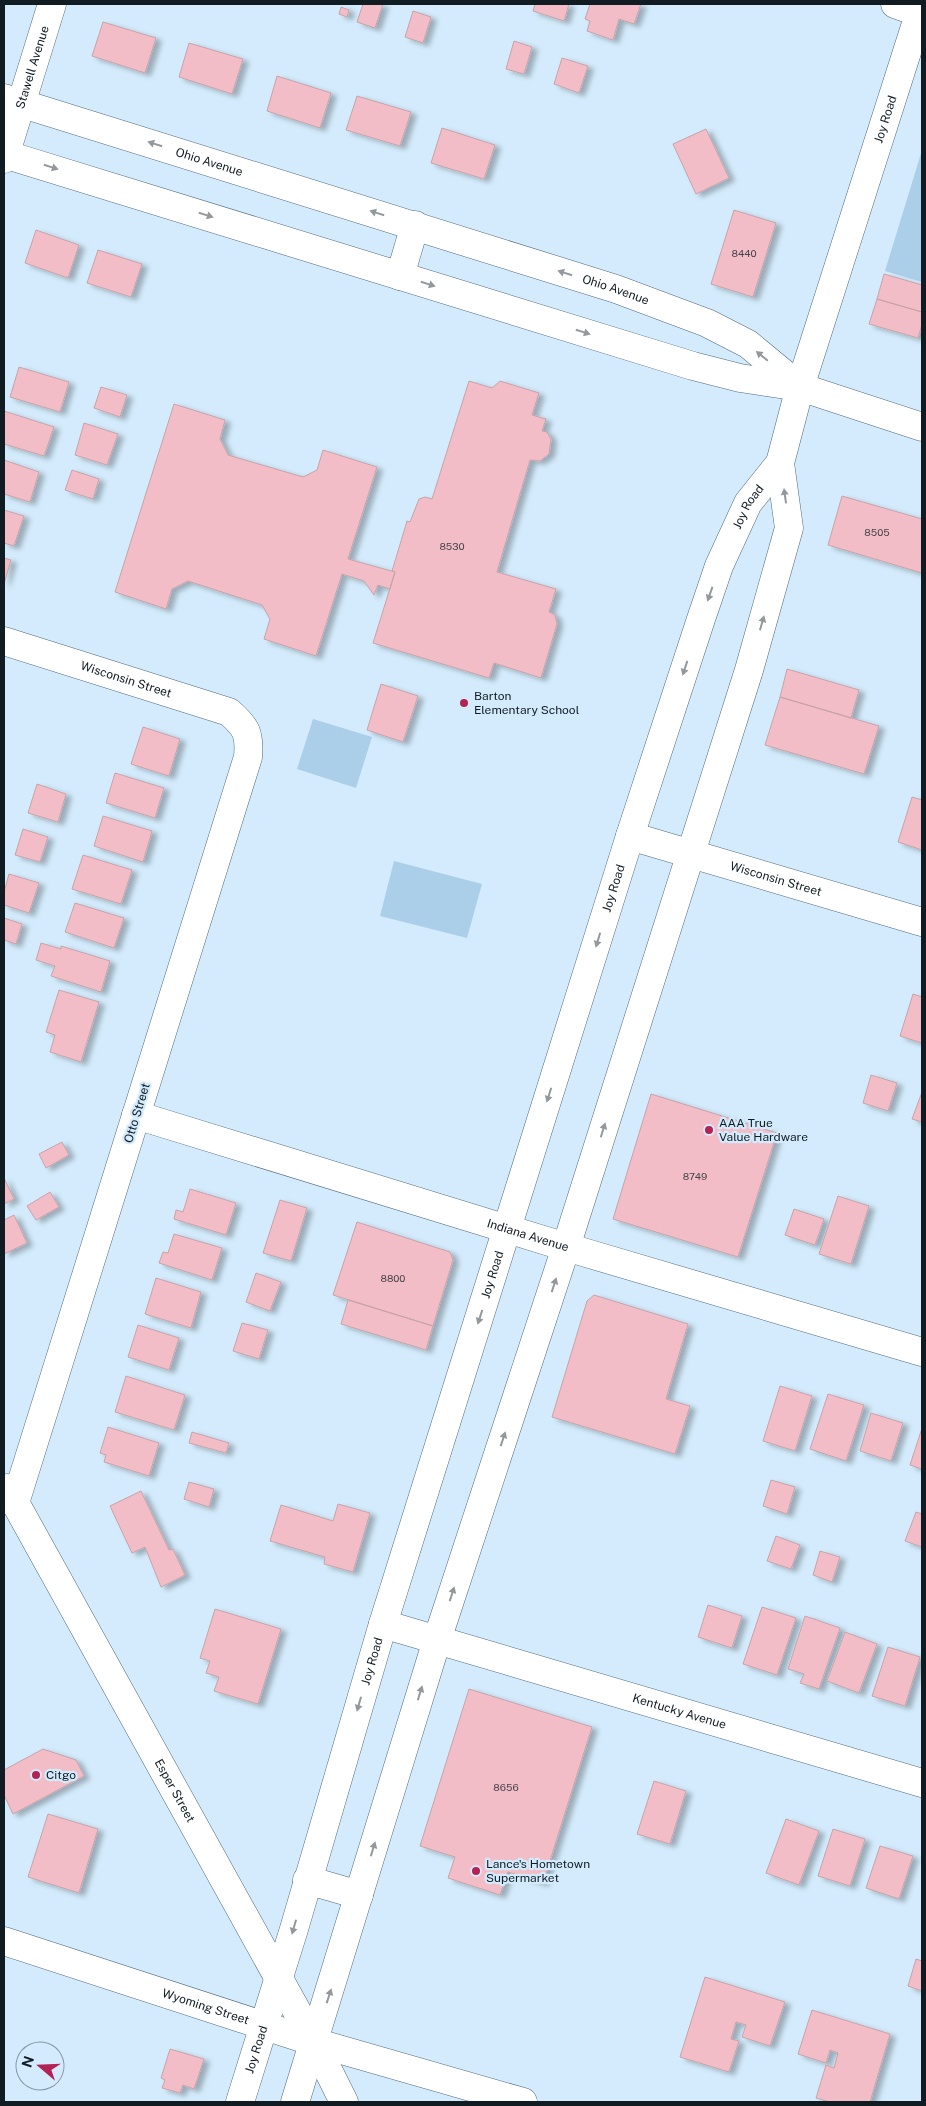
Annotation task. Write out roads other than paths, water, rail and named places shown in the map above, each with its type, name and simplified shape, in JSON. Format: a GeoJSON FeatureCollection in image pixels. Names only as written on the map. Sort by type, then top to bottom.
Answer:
{"type":"FeatureCollection","features":[{"type":"Feature","properties":{"kind":"street","name":"Stawell Avenue"},"geometry":{"type":"LineString","coordinates":[[4,156],[12,101],[52,4]]}},
{"type":"Feature","properties":{"kind":"street","name":"Joy Road"},"geometry":{"type":"LineString","coordinates":[[295,2102],[437,1640],[566,1247],[749,670],[789,528],[780,463],[800,387],[914,61],[912,7]]}},
{"type":"Feature","properties":{"kind":"street","name":"Ohio Avenue"},"geometry":{"type":"LineString","coordinates":[[12,101],[616,289],[707,323],[748,344],[800,387]]}},
{"type":"Feature","properties":{"kind":"street","name":"Ohio Avenue"},"geometry":{"type":"LineString","coordinates":[[4,156],[693,366],[740,378],[800,387],[922,427]]}},
{"type":"Feature","properties":{"kind":"street"},"geometry":{"type":"LineString","coordinates":[[400,276],[415,225]]}},
{"type":"Feature","properties":{"kind":"street","name":"Joy Road"},"geometry":{"type":"LineString","coordinates":[[240,2102],[308,1880],[383,1624],[630,836],[719,566],[748,503],[780,463]]}},
{"type":"Feature","properties":{"kind":"street","name":"Wisconsin Street"},"geometry":{"type":"LineString","coordinates":[[4,641],[229,712],[243,724]]}},
{"type":"Feature","properties":{"kind":"street","name":"Otto Street"},"geometry":{"type":"LineString","coordinates":[[10,1492],[136,1115],[248,757],[249,739],[243,724]]}},
{"type":"Feature","properties":{"kind":"street","name":"Wisconsin Street"},"geometry":{"type":"LineString","coordinates":[[630,836],[922,922]]}},
{"type":"Feature","properties":{"kind":"street","name":"Indiana Avenue"},"geometry":{"type":"LineString","coordinates":[[136,1115],[566,1247],[922,1352]]}},
{"type":"Feature","properties":{"kind":"street","name":"Esper Street"},"geometry":{"type":"LineString","coordinates":[[10,1492],[314,2042],[344,2102]]}},
{"type":"Feature","properties":{"kind":"street","name":"Kentucky Avenue"},"geometry":{"type":"LineString","coordinates":[[383,1624],[922,1782]]}},
{"type":"Feature","properties":{"kind":"street"},"geometry":{"type":"LineString","coordinates":[[308,1880],[359,1895]]}},
{"type":"Feature","properties":{"kind":"street","name":"Wyoming Street"},"geometry":{"type":"LineString","coordinates":[[4,1941],[314,2042],[524,2102]]}},
{"type":"Feature","properties":{"kind":"place","name":"Barton Elementary School"},"geometry":{"type":"Point","coordinates":[464,703]}},
{"type":"Feature","properties":{"kind":"place","name":"AAA True Value Hardware"},"geometry":{"type":"Point","coordinates":[709,1130]}},
{"type":"Feature","properties":{"kind":"place","name":"Citgo"},"geometry":{"type":"Point","coordinates":[36,1775]}},
{"type":"Feature","properties":{"kind":"place","name":"Lance's Hometown Supermarket"},"geometry":{"type":"Point","coordinates":[476,1871]}}]}
